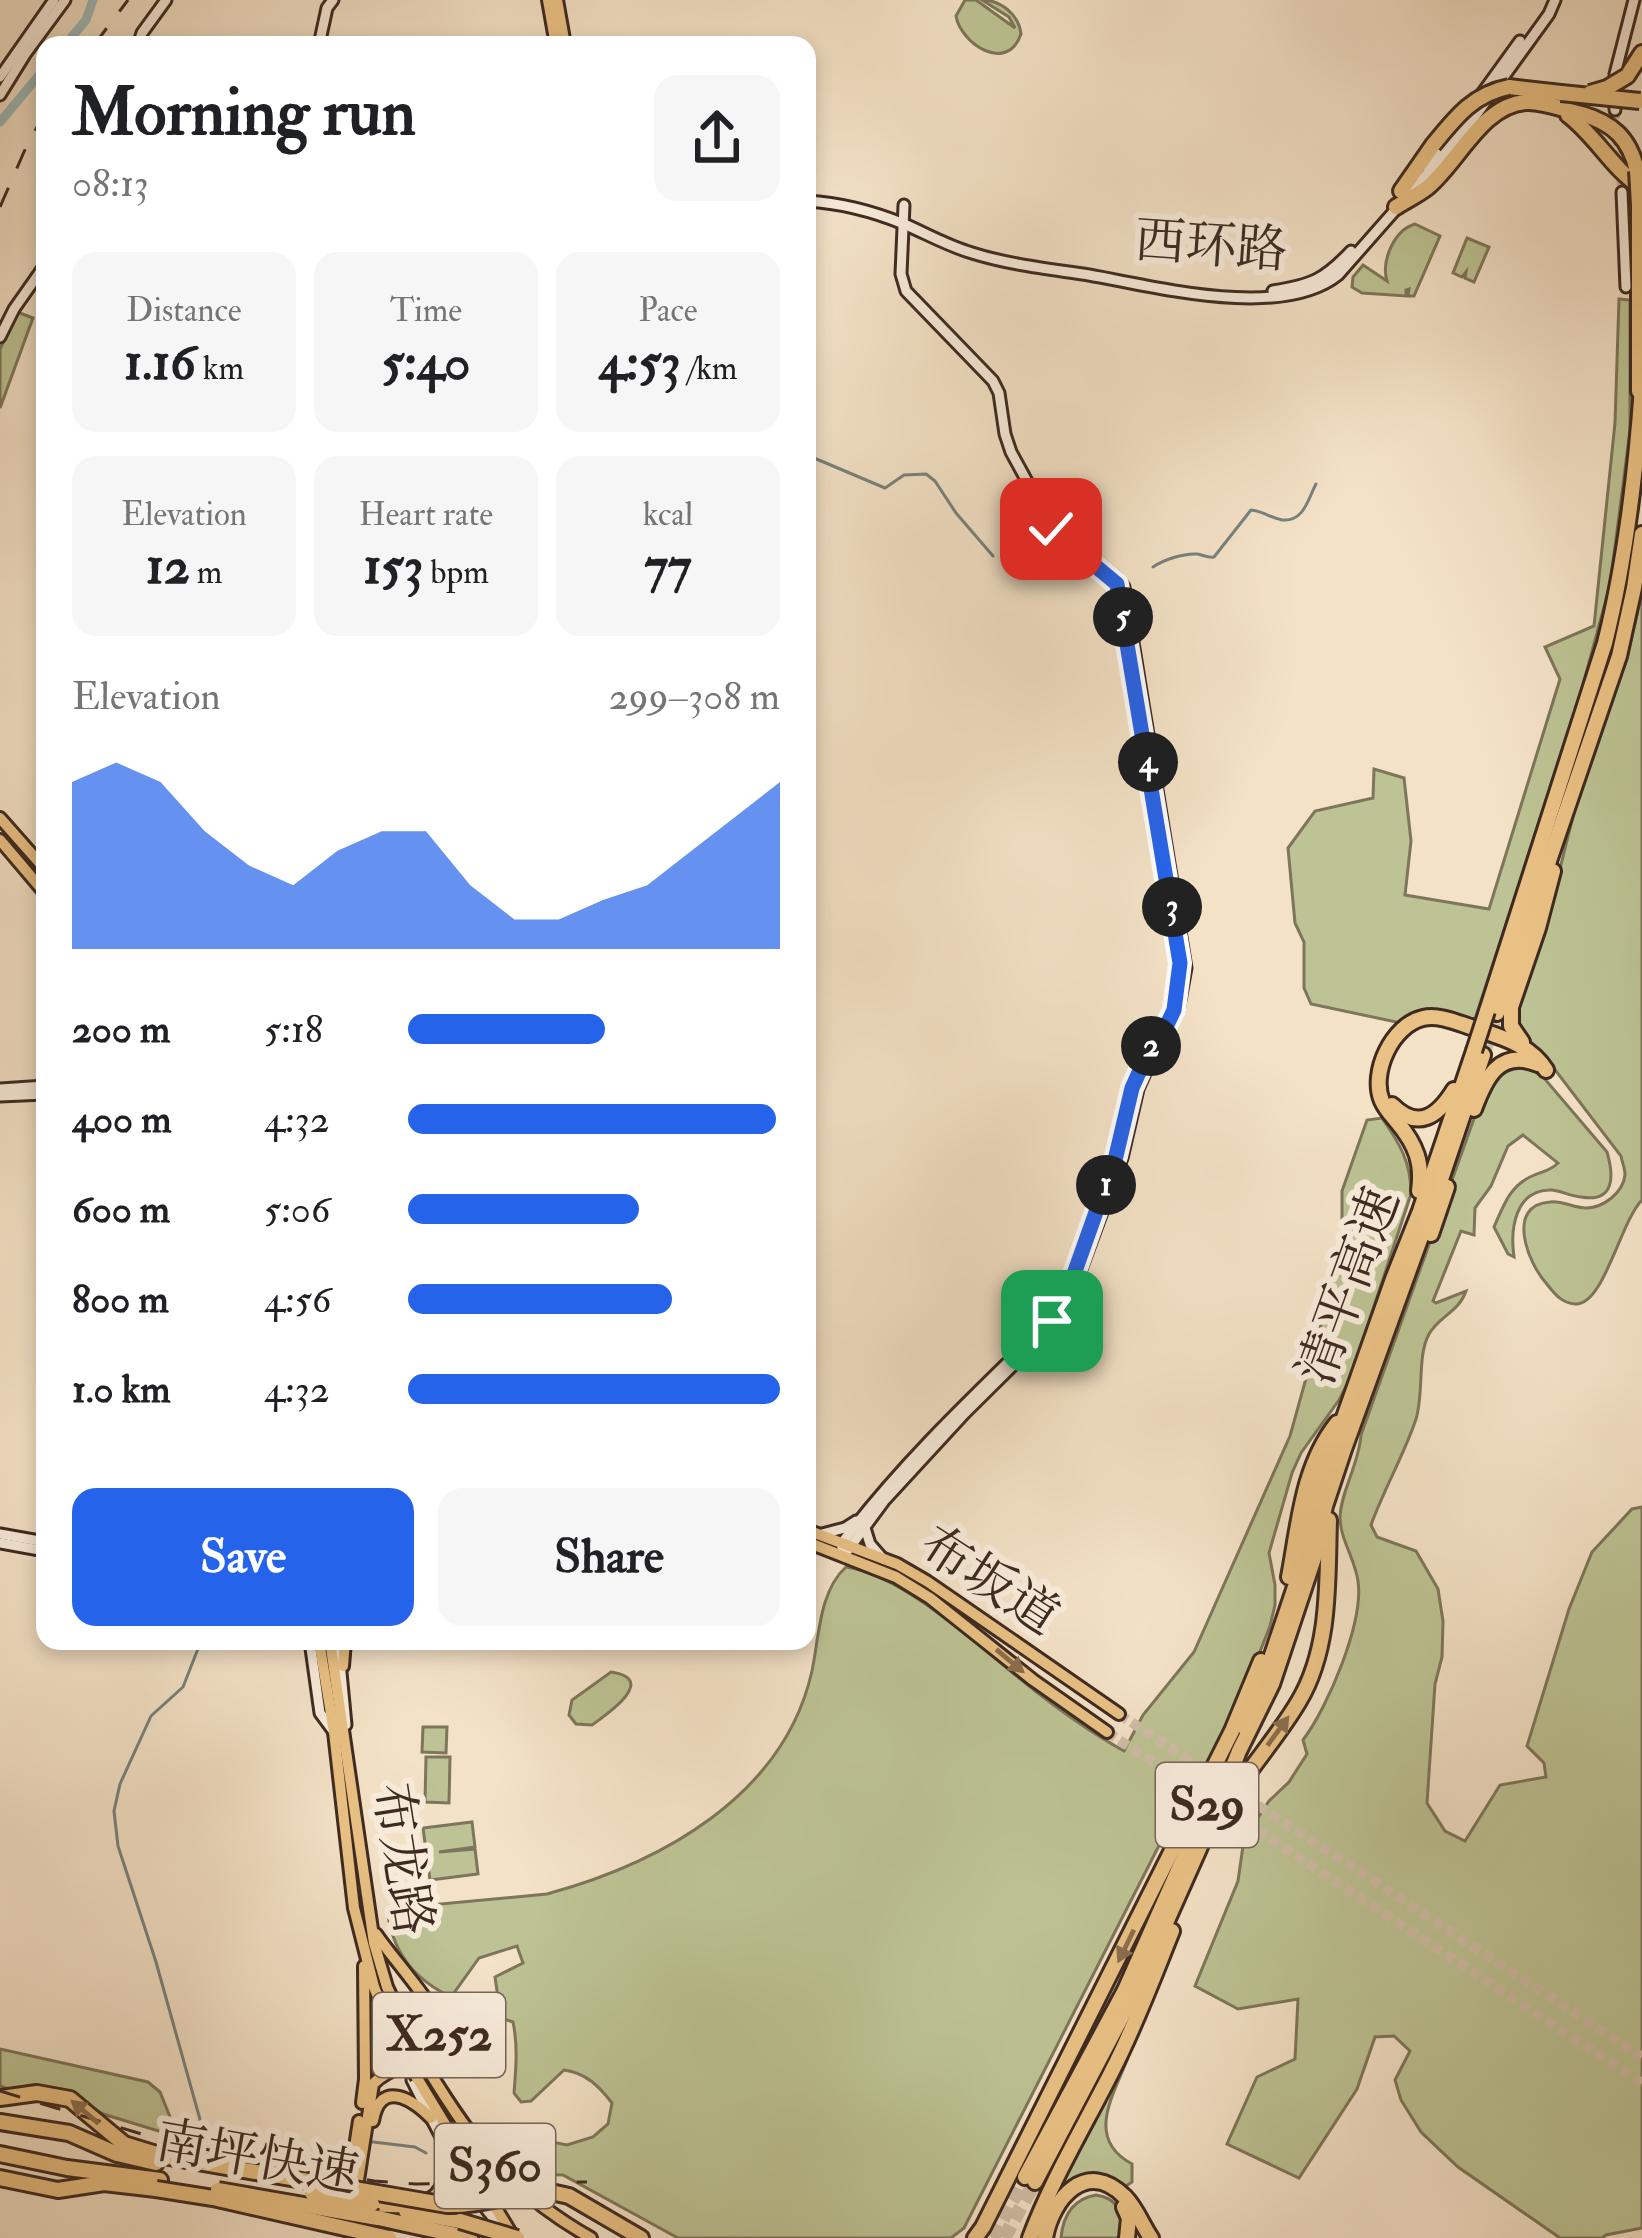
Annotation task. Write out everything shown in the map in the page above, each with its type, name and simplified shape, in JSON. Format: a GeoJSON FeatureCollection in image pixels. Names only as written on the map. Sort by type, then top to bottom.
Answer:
{"type":"FeatureCollection","features":[{"type":"Feature","properties":{"kind":"highway"},"geometry":{"type":"LineString","coordinates":[[1557,100],[1614,84],[1627,76],[1642,52]]}},
{"type":"Feature","properties":{"kind":"highway"},"geometry":{"type":"LineString","coordinates":[[1398,199],[1433,145],[1467,105],[1490,92],[1509,87],[1557,100],[1618,131],[1633,154],[1637,171],[1639,431]]}},
{"type":"Feature","properties":{"kind":"highway"},"geometry":{"type":"LineString","coordinates":[[1557,100],[1642,188]]}},
{"type":"Feature","properties":{"kind":"highway"},"geometry":{"type":"LineString","coordinates":[[1398,199],[1426,188],[1496,114],[1521,102],[1641,101]]}},
{"type":"Feature","properties":{"kind":"highway","name":"清平高速"},"geometry":{"type":"LineString","coordinates":[[1492,1012],[1619,586],[1642,387]]}},
{"type":"Feature","properties":{"kind":"highway","name":"清平高速"},"geometry":{"type":"LineString","coordinates":[[1478,1053],[1430,1213],[1330,1491],[1315,1555],[1273,1684],[1239,1751],[1137,1988],[1030,2180],[1125,1990],[1263,1682],[1344,1414],[1619,656],[1642,534]]}},
{"type":"Feature","properties":{"kind":"highway"},"geometry":{"type":"LineString","coordinates":[[1542,1064],[1516,1036],[1510,1014],[1544,910],[1569,798]]}},
{"type":"Feature","properties":{"kind":"highway"},"geometry":{"type":"LineString","coordinates":[[1393,1279],[1420,1178],[1416,1150],[1380,1094],[1382,1068],[1395,1038],[1415,1021],[1440,1018],[1508,1039],[1542,1064]]}},
{"type":"Feature","properties":{"kind":"highway"},"geometry":{"type":"LineString","coordinates":[[1478,1053],[1437,1112],[1414,1119],[1397,1112],[1389,1102],[1385,1082],[1395,1049],[1408,1032],[1422,1024],[1449,1026],[1505,1042],[1542,1064]]}},
{"type":"Feature","properties":{"kind":"highway"},"geometry":{"type":"LineString","coordinates":[[1373,1365],[1438,1219],[1460,1144],[1486,1080],[1502,1064],[1514,1060],[1542,1064]]}},
{"type":"Feature","properties":{"kind":"highway"},"geometry":{"type":"LineString","coordinates":[[975,2238],[1232,1731],[1285,1593],[1298,1516],[1317,1458],[1344,1414]]}},
{"type":"Feature","properties":{"kind":"highway"},"geometry":{"type":"LineString","coordinates":[[1030,2238],[1148,1994],[1222,1814],[1304,1692],[1326,1617],[1330,1491]]}},
{"type":"Feature","properties":{"kind":"highway"},"geometry":{"type":"LineString","coordinates":[[0,2098],[37,2093],[70,2099],[124,2144],[162,2160],[447,2206],[551,2192],[569,2196],[640,2238]]}},
{"type":"Feature","properties":{"kind":"highway","name":"南坪快速"},"geometry":{"type":"LineString","coordinates":[[0,2122],[85,2139],[129,2158],[162,2160],[464,2232],[514,2238]]}},
{"type":"Feature","properties":{"kind":"highway"},"geometry":{"type":"LineString","coordinates":[[375,2211],[414,2207],[436,2197],[449,2170],[447,2146]]}},
{"type":"Feature","properties":{"kind":"highway","name":"南坪快速"},"geometry":{"type":"LineString","coordinates":[[0,2154],[158,2185],[375,2211]]}},
{"type":"Feature","properties":{"kind":"highway"},"geometry":{"type":"LineString","coordinates":[[0,2178],[58,2190],[104,2183],[158,2185],[389,2238]]}},
{"type":"Feature","properties":{"kind":"highway"},"geometry":{"type":"LineString","coordinates":[[1049,2238],[1052,2211],[1060,2199],[1077,2186],[1095,2182],[1127,2199],[1150,2238]]}},
{"type":"Feature","properties":{"kind":"highway"},"geometry":{"type":"LineString","coordinates":[[1049,2238],[1063,2207],[1081,2192],[1095,2189],[1111,2193],[1126,2208],[1127,2238]]}},
{"type":"Feature","properties":{"kind":"highway"},"geometry":{"type":"LineString","coordinates":[[375,2211],[419,2237]]}},
{"type":"Feature","properties":{"kind":"main road"},"geometry":{"type":"LineString","coordinates":[[551,1],[559,36]]}},
{"type":"Feature","properties":{"kind":"main road"},"geometry":{"type":"LineString","coordinates":[[1,819],[36,859]]}},
{"type":"Feature","properties":{"kind":"main road"},"geometry":{"type":"LineString","coordinates":[[0,844],[36,882]]}},
{"type":"Feature","properties":{"kind":"main road","name":"布坂道"},"geometry":{"type":"LineString","coordinates":[[816,1534],[930,1598],[1107,1732]]}},
{"type":"Feature","properties":{"kind":"main road","name":"布坂道"},"geometry":{"type":"LineString","coordinates":[[816,1543],[883,1558],[928,1582],[1119,1714]]}},
{"type":"Feature","properties":{"kind":"main road","name":"S360"},"geometry":{"type":"LineString","coordinates":[[319,1650],[331,1680]]}},
{"type":"Feature","properties":{"kind":"main road","name":"S360"},"geometry":{"type":"LineString","coordinates":[[331,1680],[336,1650]]}},
{"type":"Feature","properties":{"kind":"main road"},"geometry":{"type":"LineString","coordinates":[[340,1650],[343,1666]]}},
{"type":"Feature","properties":{"kind":"main road","name":"布龙路"},"geometry":{"type":"LineString","coordinates":[[331,1680],[354,1908],[364,1950]]}},
{"type":"Feature","properties":{"kind":"main road","name":"布龙路"},"geometry":{"type":"LineString","coordinates":[[331,1680],[371,1925],[387,1987],[427,2068],[469,2135],[498,2169],[542,2207],[591,2238]]}},
{"type":"Feature","properties":{"kind":"main road","name":"X252"},"geometry":{"type":"LineString","coordinates":[[365,2129],[373,2084],[428,2053],[439,2039],[440,2028],[435,2014],[371,1925]]}},
{"type":"Feature","properties":{"kind":"main road","name":"S360"},"geometry":{"type":"LineString","coordinates":[[364,1950],[374,1987],[414,2079],[514,2238]]}},
{"type":"Feature","properties":{"kind":"main road","name":"X252"},"geometry":{"type":"LineString","coordinates":[[364,1950],[365,2129]]}},
{"type":"Feature","properties":{"kind":"main road"},"geometry":{"type":"LineString","coordinates":[[365,2079],[386,2073]]}},
{"type":"Feature","properties":{"kind":"main road"},"geometry":{"type":"LineString","coordinates":[[345,2238],[365,2129],[375,2110],[389,2098],[402,2096],[431,2118]]}},
{"type":"Feature","properties":{"kind":"main road"},"geometry":{"type":"LineString","coordinates":[[345,2238],[360,2158]]}},
{"type":"Feature","properties":{"kind":"street"},"geometry":{"type":"LineString","coordinates":[[0,77],[54,0]]}},
{"type":"Feature","properties":{"kind":"street"},"geometry":{"type":"LineString","coordinates":[[39,36],[65,0]]}},
{"type":"Feature","properties":{"kind":"street"},"geometry":{"type":"LineString","coordinates":[[141,36],[166,0]]}},
{"type":"Feature","properties":{"kind":"street"},"geometry":{"type":"LineString","coordinates":[[321,36],[333,0]]}},
{"type":"Feature","properties":{"kind":"street","name":"西环路"},"geometry":{"type":"LineString","coordinates":[[816,200],[902,222],[969,253],[999,260],[1245,298],[1305,293],[1339,275],[1398,199],[1463,133],[1549,14],[1552,0]]}},
{"type":"Feature","properties":{"kind":"street"},"geometry":{"type":"LineString","coordinates":[[1615,110],[1615,74],[1634,0]]}},
{"type":"Feature","properties":{"kind":"street"},"geometry":{"type":"LineString","coordinates":[[0,94],[36,39]]}},
{"type":"Feature","properties":{"kind":"street"},"geometry":{"type":"LineString","coordinates":[[1622,192],[1626,287]]}},
{"type":"Feature","properties":{"kind":"street"},"geometry":{"type":"LineString","coordinates":[[845,1548],[878,1496],[1059,1310],[1116,1156],[1132,1088],[1174,1010],[1180,953],[1117,584],[1044,520],[1007,452],[989,382],[903,294],[897,273],[902,222]]}},
{"type":"Feature","properties":{"kind":"street"},"geometry":{"type":"LineString","coordinates":[[816,1532],[863,1522],[1064,1315],[1122,1158],[1138,1089],[1169,1030],[1183,989],[1186,953],[1124,587],[1050,523],[1011,452],[993,381],[906,291],[901,274],[902,222]]}},
{"type":"Feature","properties":{"kind":"street"},"geometry":{"type":"LineString","coordinates":[[0,337],[36,278]]}},
{"type":"Feature","properties":{"kind":"street"},"geometry":{"type":"LineString","coordinates":[[0,1093],[36,1091]]}},
{"type":"Feature","properties":{"kind":"street"},"geometry":{"type":"LineString","coordinates":[[863,1522],[870,1544],[883,1558]]}},
{"type":"Feature","properties":{"kind":"street"},"geometry":{"type":"LineString","coordinates":[[0,1539],[36,1541]]}},
{"type":"Feature","properties":{"kind":"street"},"geometry":{"type":"LineString","coordinates":[[0,1539],[36,1549]]}},
{"type":"Feature","properties":{"kind":"street"},"geometry":{"type":"LineString","coordinates":[[316,1650],[320,1713],[334,1732]]}},
{"type":"Feature","properties":{"kind":"street"},"geometry":{"type":"LineString","coordinates":[[343,1666],[350,1776]]}},
{"type":"Feature","properties":{"kind":"street"},"geometry":{"type":"LineString","coordinates":[[414,2079],[431,2118],[491,2216],[514,2238]]}},
{"type":"Feature","properties":{"kind":"green space"},"geometry":{"type":"Polygon","coordinates":[[[965,0],[976,0],[1015,28],[1009,17],[982,0],[1008,10],[1021,34],[1014,46],[996,53],[975,45],[956,16],[965,0]]]}},
{"type":"Feature","properties":{"kind":"green space"},"geometry":{"type":"Polygon","coordinates":[[[1415,224],[1440,236],[1414,296],[1408,296],[1409,289],[1406,296],[1362,293],[1352,287],[1363,265],[1387,281],[1391,247],[1415,224]]]}},
{"type":"Feature","properties":{"kind":"green space"},"geometry":{"type":"Polygon","coordinates":[[[1467,238],[1489,247],[1474,282],[1465,278],[1466,272],[1462,277],[1453,273],[1467,238]]]}},
{"type":"Feature","properties":{"kind":"green space"},"geometry":{"type":"Polygon","coordinates":[[[1619,299],[1630,300],[1630,431],[1610,585],[1578,703],[1474,1022],[1401,1023],[1311,1004],[1304,988],[1304,942],[1295,923],[1288,848],[1315,811],[1373,798],[1374,769],[1404,778],[1411,841],[1405,895],[1489,909],[1560,679],[1545,647],[1594,626],[1615,423],[1619,299]]]}},
{"type":"Feature","properties":{"kind":"green space"},"geometry":{"type":"Polygon","coordinates":[[[17,312],[33,318],[0,408],[0,349],[17,312]]]}},
{"type":"Feature","properties":{"kind":"green space"},"geometry":{"type":"Polygon","coordinates":[[[1642,592],[1642,1200],[1595,1292],[1575,1304],[1555,1294],[1539,1274],[1524,1236],[1528,1213],[1550,1202],[1586,1208],[1599,1205],[1620,1188],[1625,1170],[1621,1156],[1543,1054],[1521,1033],[1517,1009],[1549,912],[1577,801],[1627,658],[1642,592]]]}},
{"type":"Feature","properties":{"kind":"green space"},"geometry":{"type":"Polygon","coordinates":[[[1521,1068],[1544,1078],[1607,1152],[1609,1186],[1592,1198],[1552,1190],[1530,1196],[1515,1223],[1514,1257],[1494,1227],[1500,1212],[1517,1186],[1558,1163],[1523,1135],[1508,1146],[1491,1186],[1475,1208],[1474,1235],[1461,1231],[1433,1301],[1466,1291],[1425,1343],[1416,1419],[1371,1525],[1377,1537],[1416,1551],[1438,1589],[1442,1657],[1435,1684],[1427,1803],[1445,1831],[1465,1841],[1500,1785],[1546,1777],[1544,1763],[1527,1746],[1569,1609],[1592,1552],[1632,1509],[1642,1507],[1642,2228],[1602,2238],[1560,2238],[1458,2167],[1421,2132],[1395,2080],[1410,2051],[1394,2036],[1375,2037],[1357,2089],[1299,2178],[1227,2144],[1257,2077],[1295,2059],[1298,1999],[1238,2009],[1195,1986],[1238,1881],[1244,1839],[1307,1754],[1303,1740],[1342,1664],[1355,1618],[1358,1581],[1340,1517],[1361,1435],[1481,1099],[1497,1078],[1521,1068]]]}},
{"type":"Feature","properties":{"kind":"green space"},"geometry":{"type":"Polygon","coordinates":[[[1382,1118],[1394,1136],[1409,1172],[1411,1194],[1350,1379],[1292,1473],[1269,1553],[1275,1585],[1270,1626],[1229,1731],[1210,1768],[1173,1818],[964,2228],[951,2238],[678,2238],[563,2175],[503,2173],[474,2139],[526,2137],[567,2145],[593,2137],[608,2124],[612,2103],[591,2081],[564,2070],[531,2101],[521,2102],[514,2093],[513,2022],[501,2018],[495,1977],[523,1963],[517,1946],[479,1958],[451,1997],[406,1962],[387,1909],[547,1894],[633,1864],[712,1818],[775,1754],[797,1715],[812,1671],[825,1602],[846,1567],[915,1597],[1060,1710],[1124,1751],[1143,1715],[1194,1652],[1290,1436],[1342,1249],[1342,1191],[1367,1120],[1382,1118]]]}},
{"type":"Feature","properties":{"kind":"green space"},"geometry":{"type":"Polygon","coordinates":[[[611,1672],[630,1682],[625,1697],[592,1725],[576,1724],[569,1715],[572,1700],[611,1672]]]}},
{"type":"Feature","properties":{"kind":"green space"},"geometry":{"type":"Polygon","coordinates":[[[423,1727],[447,1727],[446,1753],[422,1752],[423,1727]]]}},
{"type":"Feature","properties":{"kind":"green space"},"geometry":{"type":"Polygon","coordinates":[[[426,1757],[450,1757],[449,1803],[425,1802],[426,1757]]]}},
{"type":"Feature","properties":{"kind":"green space"},"geometry":{"type":"Polygon","coordinates":[[[472,1822],[475,1847],[439,1852],[475,1849],[478,1874],[430,1880],[423,1828],[472,1822]]]}},
{"type":"Feature","properties":{"kind":"green space"},"geometry":{"type":"Polygon","coordinates":[[[0,2049],[148,2082],[160,2092],[178,2137],[103,2114],[73,2097],[0,2086],[0,2049]]]}},
{"type":"Feature","properties":{"kind":"green space"},"geometry":{"type":"Polygon","coordinates":[[[1129,2055],[1111,2100],[1106,2129],[1117,2153],[1132,2164],[1132,2182],[1126,2186],[1092,2178],[1058,2191],[1129,2055]]]}},
{"type":"Feature","properties":{"kind":"green space"},"geometry":{"type":"Polygon","coordinates":[[[1096,2195],[1111,2200],[1119,2210],[1121,2238],[1061,2238],[1071,2210],[1096,2195]]]}},
{"type":"Feature","properties":{"kind":"waterway"},"geometry":{"type":"LineString","coordinates":[[73,36],[86,20],[93,0]]}},
{"type":"Feature","properties":{"kind":"waterway"},"geometry":{"type":"LineString","coordinates":[[0,122],[36,79]]}},
{"type":"Feature","properties":{"kind":"waterway"},"geometry":{"type":"LineString","coordinates":[[816,459],[885,488],[904,475],[926,474],[993,556]]}},
{"type":"Feature","properties":{"kind":"waterway"},"geometry":{"type":"LineString","coordinates":[[1153,567],[1186,555],[1214,557],[1251,510],[1282,520],[1295,517],[1316,484]]}},
{"type":"Feature","properties":{"kind":"waterway"},"geometry":{"type":"LineString","coordinates":[[1013,570],[1094,573]]}},
{"type":"Feature","properties":{"kind":"waterway"},"geometry":{"type":"LineString","coordinates":[[197,1650],[183,1687],[151,1716],[120,1784],[114,1811],[118,1846],[201,2123]]}},
{"type":"Feature","properties":{"kind":"waterway"},"geometry":{"type":"LineString","coordinates":[[365,2141],[415,2147],[426,2153]]}},
{"type":"Feature","properties":{"kind":"tunnel"},"geometry":{"type":"LineString","coordinates":[[1615,110],[1622,192]]}},
{"type":"Feature","properties":{"kind":"tunnel"},"geometry":{"type":"LineString","coordinates":[[1483,1055],[1497,1013]]}},
{"type":"Feature","properties":{"kind":"tunnel"},"geometry":{"type":"LineString","coordinates":[[1119,1714],[1213,1776]]}},
{"type":"Feature","properties":{"kind":"tunnel"},"geometry":{"type":"LineString","coordinates":[[1107,1732],[1205,1796]]}},
{"type":"Feature","properties":{"kind":"tunnel"},"geometry":{"type":"LineString","coordinates":[[1233,1789],[1642,2057]]}},
{"type":"Feature","properties":{"kind":"tunnel"},"geometry":{"type":"LineString","coordinates":[[1220,1806],[1642,2083]]}},
{"type":"Feature","properties":{"kind":"tunnel"},"geometry":{"type":"LineString","coordinates":[[993,2238],[1025,2177]]}},
{"type":"Feature","properties":{"kind":"tunnel"},"geometry":{"type":"LineString","coordinates":[[1004,2238],[1035,2182]]}},
{"type":"Feature","properties":{"kind":"railway"},"geometry":{"type":"LineString","coordinates":[[101,36],[128,0]]}},
{"type":"Feature","properties":{"kind":"railway"},"geometry":{"type":"LineString","coordinates":[[0,207],[36,129]]}},
{"type":"Feature","properties":{"kind":"railway"},"geometry":{"type":"LineString","coordinates":[[0,2091],[168,2142],[374,2181],[587,2182]]}},
{"type":"Feature","properties":{"kind":"route"},"geometry":{"type":"LineString","coordinates":[[1051,529],[1117,584],[1180,953],[1174,1010],[1132,1088],[1116,1156],[1064,1302],[1052,1321]]}}]}
